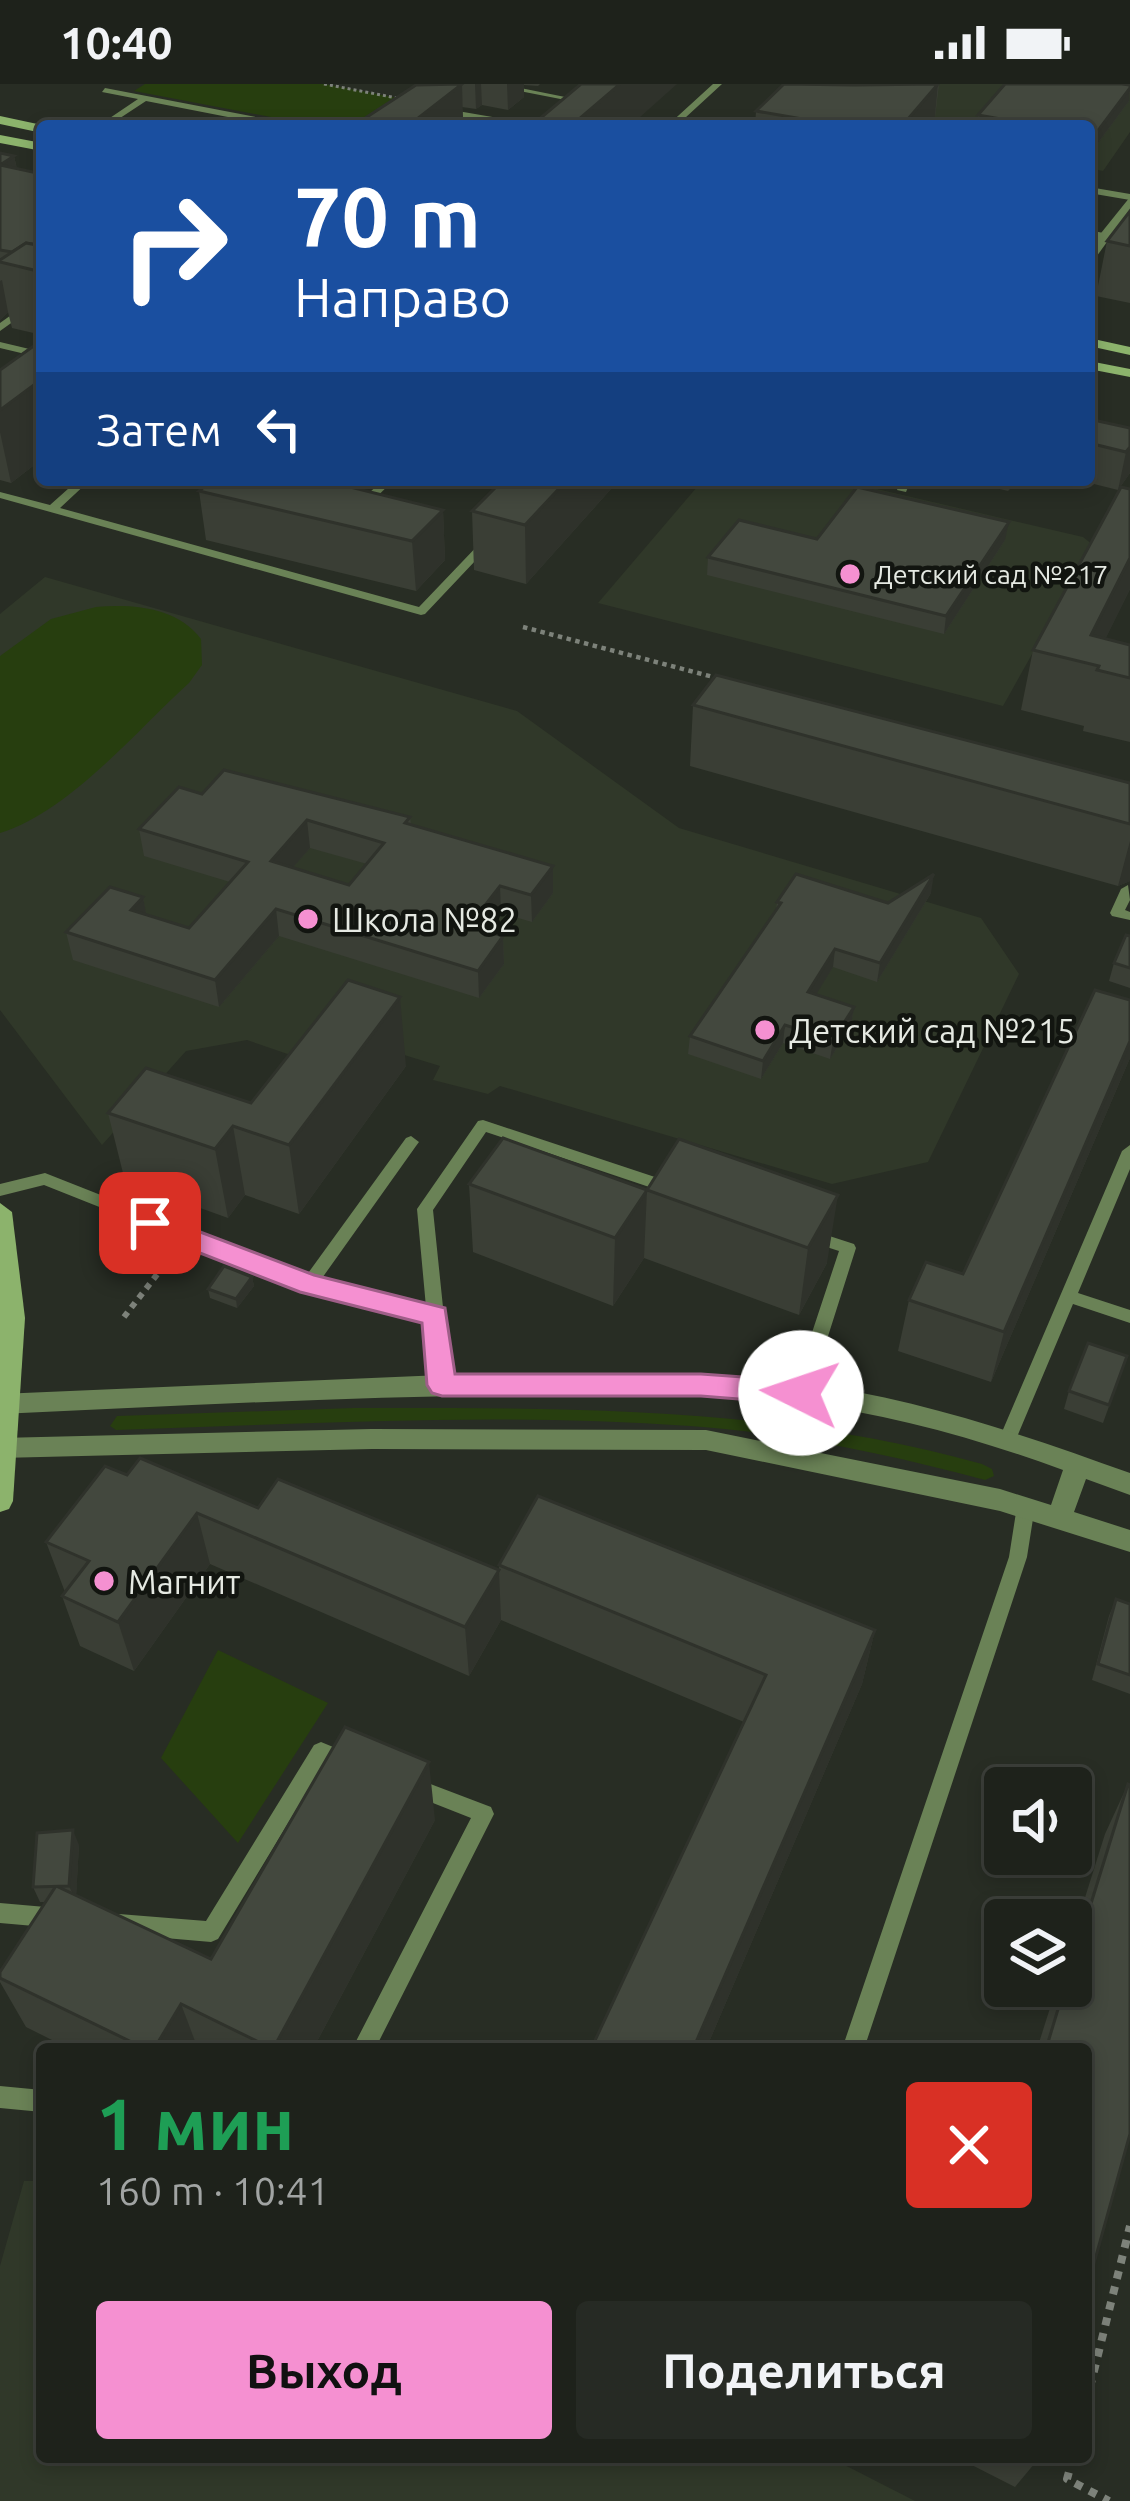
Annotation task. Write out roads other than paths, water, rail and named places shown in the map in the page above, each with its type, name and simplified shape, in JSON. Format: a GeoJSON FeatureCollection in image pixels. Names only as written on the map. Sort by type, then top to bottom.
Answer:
{"type":"FeatureCollection","features":[{"type":"Feature","properties":{"kind":"main road"},"geometry":{"type":"LineString","coordinates":[[0,120],[36,128]]}},
{"type":"Feature","properties":{"kind":"main road"},"geometry":{"type":"LineString","coordinates":[[0,139],[36,146]]}},
{"type":"Feature","properties":{"kind":"main road"},"geometry":{"type":"LineString","coordinates":[[1095,343],[1130,351]]}},
{"type":"Feature","properties":{"kind":"main road"},"geometry":{"type":"LineString","coordinates":[[1095,365],[1130,373]]}},
{"type":"Feature","properties":{"kind":"main road"},"geometry":{"type":"LineString","coordinates":[[0,1212],[10,1285],[0,1501]]}},
{"type":"Feature","properties":{"kind":"street"},"geometry":{"type":"LineString","coordinates":[[1101,232],[1130,199]]}},
{"type":"Feature","properties":{"kind":"street"},"geometry":{"type":"LineString","coordinates":[[4,1403],[442,1385],[701,1385],[801,1393],[918,1414],[1008,1439],[1130,1484]]}},
{"type":"Feature","properties":{"kind":"street"},"geometry":{"type":"LineString","coordinates":[[3,1449],[372,1439],[706,1441],[1026,1506],[1130,1541]]}},
{"type":"Feature","properties":{"kind":"street"},"geometry":{"type":"LineString","coordinates":[[1060,1516],[1078,1465]]}},
{"type":"Feature","properties":{"kind":"lane"},"geometry":{"type":"LineString","coordinates":[[115,84],[105,90],[257,120]]}},
{"type":"Feature","properties":{"kind":"lane"},"geometry":{"type":"LineString","coordinates":[[488,84],[586,102]]}},
{"type":"Feature","properties":{"kind":"lane"},"geometry":{"type":"LineString","coordinates":[[678,120],[718,84]]}},
{"type":"Feature","properties":{"kind":"lane"},"geometry":{"type":"LineString","coordinates":[[572,114],[597,93]]}},
{"type":"Feature","properties":{"kind":"lane"},"geometry":{"type":"LineString","coordinates":[[111,120],[145,98]]}},
{"type":"Feature","properties":{"kind":"lane"},"geometry":{"type":"LineString","coordinates":[[435,110],[493,120]]}},
{"type":"Feature","properties":{"kind":"lane"},"geometry":{"type":"LineString","coordinates":[[1095,191],[1130,199]]}},
{"type":"Feature","properties":{"kind":"lane"},"geometry":{"type":"LineString","coordinates":[[1101,232],[1130,232]]}},
{"type":"Feature","properties":{"kind":"lane"},"geometry":{"type":"LineString","coordinates":[[20,293],[36,296]]}},
{"type":"Feature","properties":{"kind":"lane"},"geometry":{"type":"LineString","coordinates":[[0,328],[36,301]]}},
{"type":"Feature","properties":{"kind":"lane"},"geometry":{"type":"LineString","coordinates":[[0,345],[36,354]]}},
{"type":"Feature","properties":{"kind":"lane"},"geometry":{"type":"LineString","coordinates":[[52,509],[78,486]]}},
{"type":"Feature","properties":{"kind":"lane"},"geometry":{"type":"LineString","coordinates":[[340,525],[382,486]]}},
{"type":"Feature","properties":{"kind":"lane"},"geometry":{"type":"LineString","coordinates":[[0,495],[422,611],[499,529]]}},
{"type":"Feature","properties":{"kind":"lane"},"geometry":{"type":"LineString","coordinates":[[1128,889],[1117,913],[1130,916]]}},
{"type":"Feature","properties":{"kind":"lane"},"geometry":{"type":"LineString","coordinates":[[442,1385],[425,1208],[483,1125],[698,1197]]}},
{"type":"Feature","properties":{"kind":"lane"},"geometry":{"type":"LineString","coordinates":[[309,1284],[411,1142]]}},
{"type":"Feature","properties":{"kind":"lane"},"geometry":{"type":"LineString","coordinates":[[1008,1439],[1130,1151]]}},
{"type":"Feature","properties":{"kind":"lane"},"geometry":{"type":"LineString","coordinates":[[0,1190],[45,1179],[309,1284],[436,1316]]}},
{"type":"Feature","properties":{"kind":"lane"},"geometry":{"type":"LineString","coordinates":[[784,1226],[848,1248],[801,1393]]}},
{"type":"Feature","properties":{"kind":"lane"},"geometry":{"type":"LineString","coordinates":[[1069,1296],[1130,1317]]}},
{"type":"Feature","properties":{"kind":"lane"},"geometry":{"type":"LineString","coordinates":[[855,2043],[1018,1557],[1026,1506]]}},
{"type":"Feature","properties":{"kind":"lane"},"geometry":{"type":"LineString","coordinates":[[0,1913],[211,1932],[321,1751],[484,1814],[366,2043]]}},
{"type":"Feature","properties":{"kind":"lane"},"geometry":{"type":"LineString","coordinates":[[0,2097],[36,2101]]}},
{"type":"Feature","properties":{"kind":"place","name":"Детский сад №217"},"geometry":{"type":"Point","coordinates":[850,574]}},
{"type":"Feature","properties":{"kind":"place","name":"Школа №82"},"geometry":{"type":"Point","coordinates":[308,919]}},
{"type":"Feature","properties":{"kind":"place","name":"Детский сад №215"},"geometry":{"type":"Point","coordinates":[765,1030]}},
{"type":"Feature","properties":{"kind":"place","name":"Магнит"},"geometry":{"type":"Point","coordinates":[104,1581]}}]}
